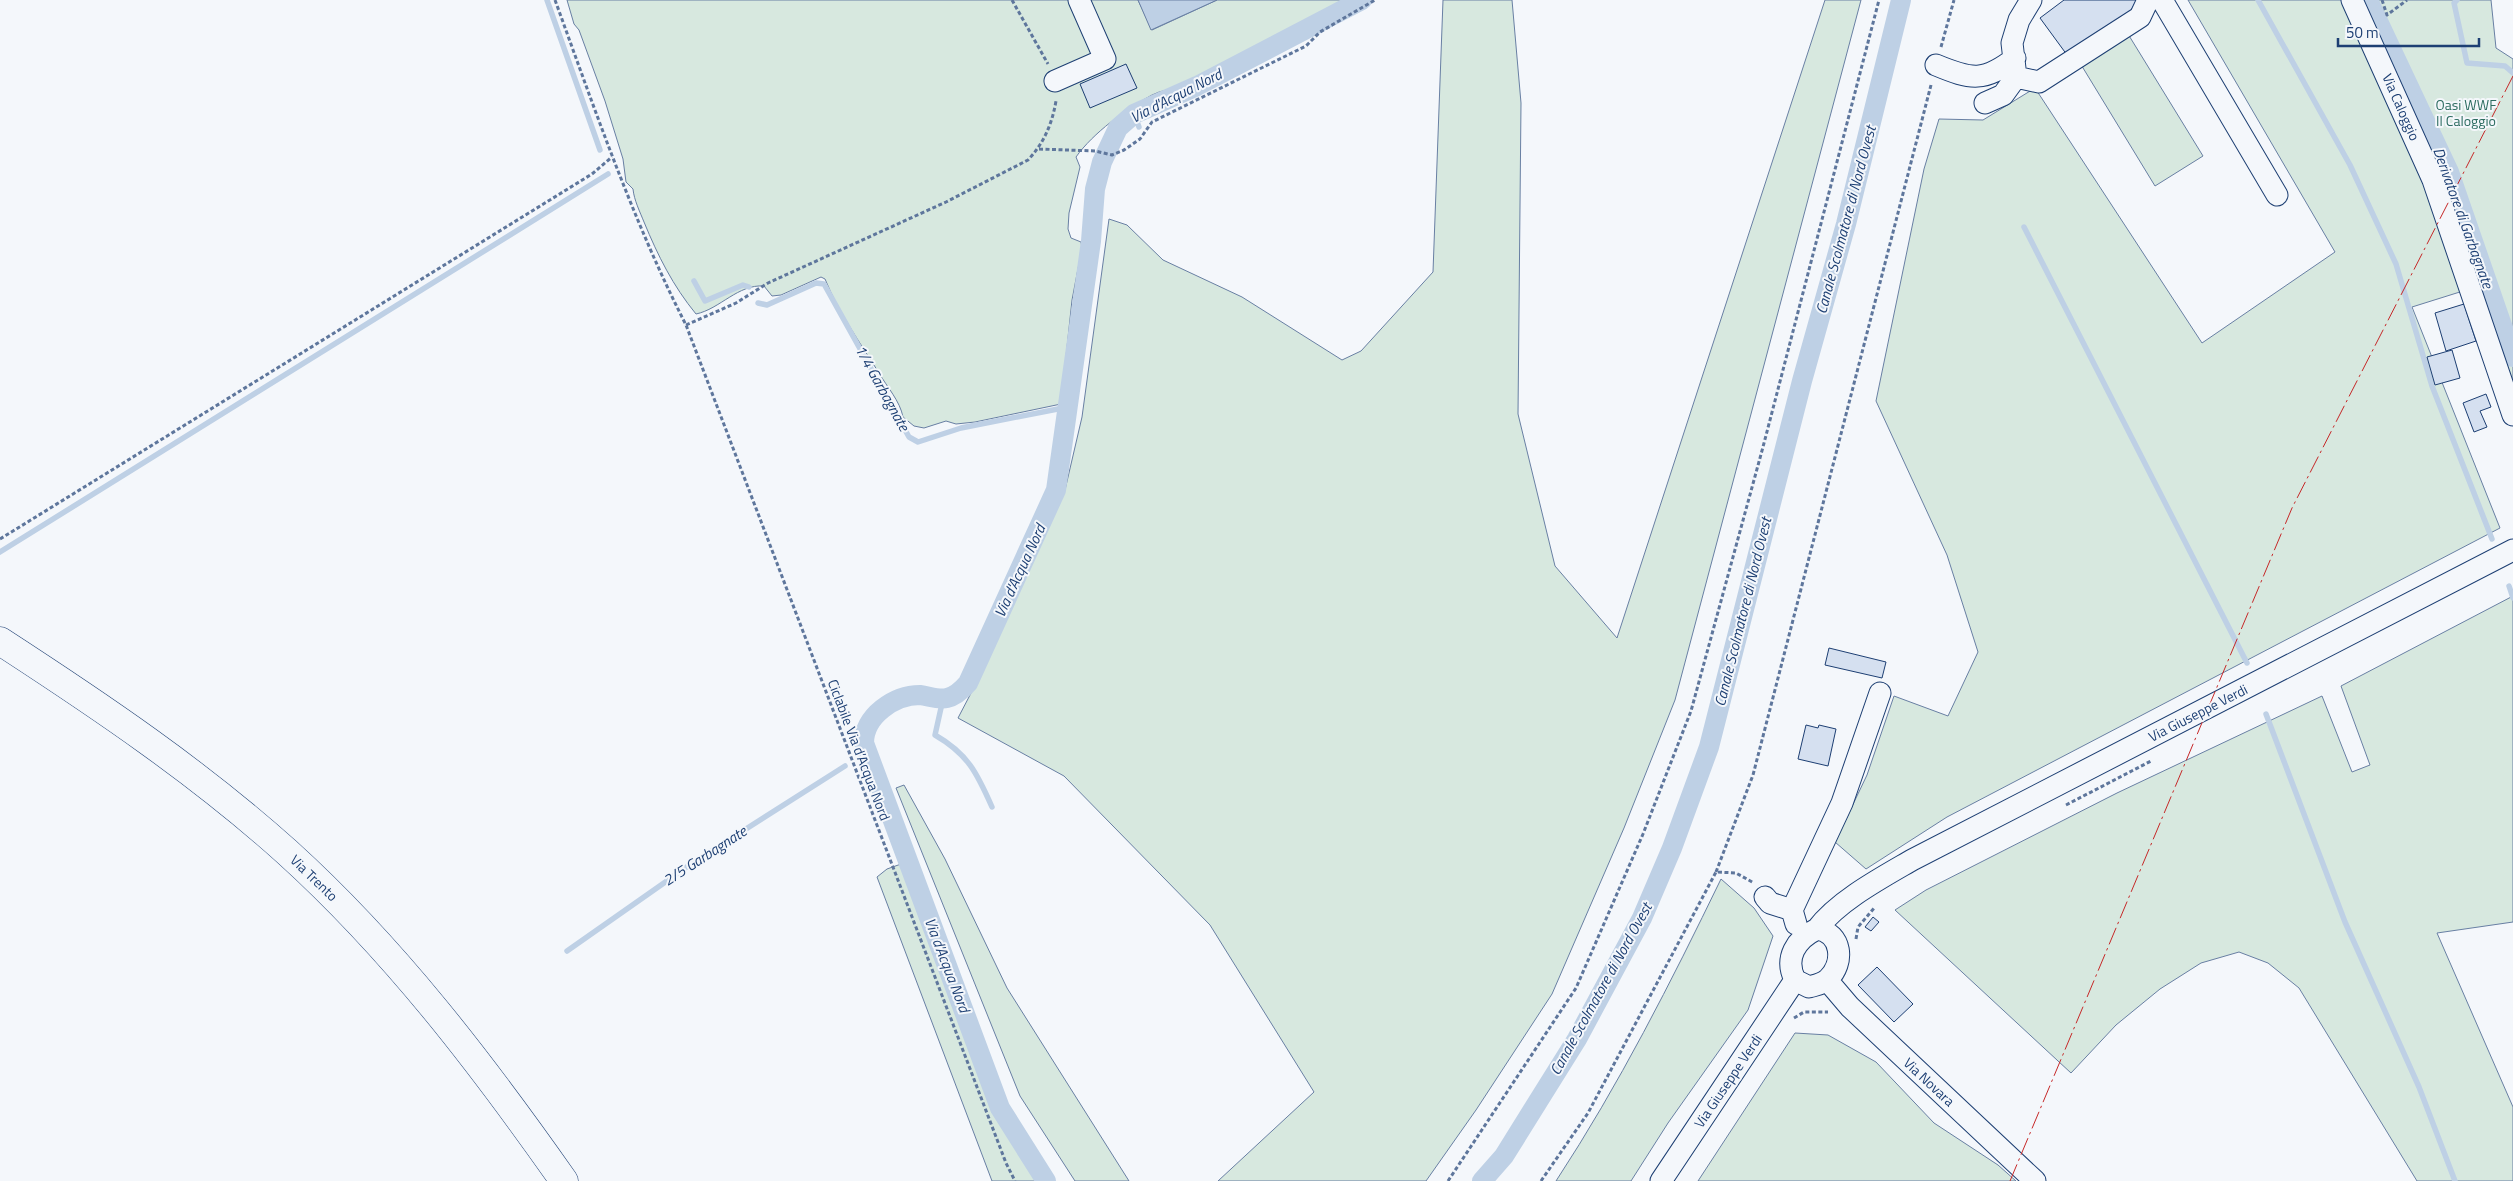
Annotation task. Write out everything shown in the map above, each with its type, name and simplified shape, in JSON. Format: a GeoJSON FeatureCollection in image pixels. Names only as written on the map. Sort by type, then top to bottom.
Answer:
{"type":"FeatureCollection","features":[{"type":"Feature","properties":{"kind":"main road","name":"Via Trento"},"geometry":{"type":"LineString","coordinates":[[0,642],[108,711],[155,744],[202,780],[289,853],[359,922],[415,983],[485,1072],[564,1181]]}},
{"type":"Feature","properties":{"kind":"street"},"geometry":{"type":"LineString","coordinates":[[1055,81],[1105,59],[1079,0]]}},
{"type":"Feature","properties":{"kind":"street"},"geometry":{"type":"LineString","coordinates":[[1985,103],[2004,95],[2015,67],[2012,42],[2019,20],[2031,0]]}},
{"type":"Feature","properties":{"kind":"street"},"geometry":{"type":"LineString","coordinates":[[1936,65],[1970,76],[1983,76],[1998,70],[2015,67],[2039,82],[2140,17],[2148,0]]}},
{"type":"Feature","properties":{"kind":"street"},"geometry":{"type":"LineString","coordinates":[[2162,0],[2277,195]]}},
{"type":"Feature","properties":{"kind":"street","name":"Via Caloggio"},"geometry":{"type":"LineString","coordinates":[[2352,0],[2432,180],[2513,415]]}},
{"type":"Feature","properties":{"kind":"street","name":"Via Giuseppe Verdi"},"geometry":{"type":"LineString","coordinates":[[1827,938],[1824,920],[1883,877],[2513,550]]}},
{"type":"Feature","properties":{"kind":"street"},"geometry":{"type":"LineString","coordinates":[[1792,910],[1842,803],[1880,693]]}},
{"type":"Feature","properties":{"kind":"street"},"geometry":{"type":"LineString","coordinates":[[1768,900],[1792,910],[1827,938],[1839,949],[1839,958],[1834,971],[1827,980],[1809,987],[1795,980],[1790,962],[1793,953],[1827,938]]}},
{"type":"Feature","properties":{"kind":"street","name":"Via Giuseppe Verdi"},"geometry":{"type":"LineString","coordinates":[[1661,1181],[1795,980]]}},
{"type":"Feature","properties":{"kind":"street","name":"Via Novara"},"geometry":{"type":"LineString","coordinates":[[1827,980],[1850,1007],[2035,1181]]}},
{"type":"Feature","properties":{"kind":"path","name":"Ciclabile Via d’Acqua Nord"},"geometry":{"type":"LineString","coordinates":[[555,0],[612,157],[671,296],[686,325],[940,995],[1006,1163],[1016,1181]]}},
{"type":"Feature","properties":{"kind":"path"},"geometry":{"type":"LineString","coordinates":[[686,325],[736,303],[768,283],[946,202],[1028,160],[1038,149],[1053,117],[1056,100],[1055,81],[1052,71],[1012,0]]}},
{"type":"Feature","properties":{"kind":"path"},"geometry":{"type":"LineString","coordinates":[[1038,149],[1095,151],[1112,155],[1124,150],[1140,139],[1152,122],[1306,46],[1320,32],[1375,0]]}},
{"type":"Feature","properties":{"kind":"path"},"geometry":{"type":"LineString","coordinates":[[1448,1181],[1576,988],[1643,834],[1691,711],[1784,371],[1879,0]]}},
{"type":"Feature","properties":{"kind":"path"},"geometry":{"type":"LineString","coordinates":[[1540,1181],[1588,1113],[1716,872],[1752,775],[1954,0]]}},
{"type":"Feature","properties":{"kind":"path"},"geometry":{"type":"LineString","coordinates":[[2382,0],[2387,15],[2407,0]]}},
{"type":"Feature","properties":{"kind":"path"},"geometry":{"type":"LineString","coordinates":[[0,539],[592,174],[612,157]]}},
{"type":"Feature","properties":{"kind":"path"},"geometry":{"type":"LineString","coordinates":[[2064,806],[2160,757]]}},
{"type":"Feature","properties":{"kind":"path"},"geometry":{"type":"LineString","coordinates":[[1716,872],[1736,873],[1770,891],[1772,895],[1768,900]]}},
{"type":"Feature","properties":{"kind":"path"},"geometry":{"type":"LineString","coordinates":[[1827,938],[1858,927],[1876,905]]}},
{"type":"Feature","properties":{"kind":"path"},"geometry":{"type":"LineString","coordinates":[[1854,922],[1858,927]]}},
{"type":"Feature","properties":{"kind":"path"},"geometry":{"type":"LineString","coordinates":[[1788,1022],[1804,1012],[1826,1010],[1840,1018],[1850,1007]]}},
{"type":"Feature","properties":{"kind":"green space"},"geometry":{"type":"Polygon","coordinates":[[[567,0],[1138,0],[1152,30],[1217,0],[1348,0],[1181,85],[1152,95],[1121,114],[1091,139],[1076,157],[1080,167],[1069,213],[1068,229],[1071,238],[1081,242],[1082,248],[1072,300],[1061,404],[975,422],[956,424],[946,421],[924,428],[914,426],[903,417],[896,400],[850,327],[825,279],[821,277],[781,295],[772,296],[764,286],[755,286],[696,314],[680,293],[667,270],[639,210],[633,189],[626,182],[623,159],[605,101],[579,30],[574,24],[567,0]]]}},
{"type":"Feature","properties":{"kind":"green space"},"geometry":{"type":"Polygon","coordinates":[[[1443,0],[1512,0],[1521,103],[1518,414],[1555,566],[1617,638],[1825,0],[1861,0],[1675,700],[1624,828],[1552,994],[1476,1110],[1426,1181],[1218,1181],[1314,1092],[1210,925],[1064,776],[958,718],[1065,490],[1082,417],[1109,219],[1127,225],[1163,260],[1242,297],[1342,360],[1361,351],[1433,272],[1443,0]]]}},
{"type":"Feature","properties":{"kind":"green space"},"geometry":{"type":"Polygon","coordinates":[[[2188,0],[2343,0],[2423,176],[2463,291],[2412,307],[2500,528],[1947,817],[1866,869],[1835,842],[1867,775],[1894,696],[1948,716],[1978,652],[1947,555],[1876,401],[1924,169],[1939,119],[1983,120],[2035,88],[2202,343],[2335,252],[2188,0]]]}},
{"type":"Feature","properties":{"kind":"green space","name":"Oasi WWF Il Caloggio"},"geometry":{"type":"Polygon","coordinates":[[[2361,0],[2491,0],[2496,48],[2513,59],[2513,385],[2361,0]]]}},
{"type":"Feature","properties":{"kind":"green space"},"geometry":{"type":"Polygon","coordinates":[[[2128,34],[2203,156],[2155,186],[2080,63],[2128,34]]]}},
{"type":"Feature","properties":{"kind":"green space"},"geometry":{"type":"Polygon","coordinates":[[[2513,596],[2513,922],[2437,933],[2513,1107],[2513,1181],[2417,1181],[2299,988],[2268,963],[2239,952],[2201,963],[2160,989],[2116,1025],[2071,1073],[1895,910],[1926,890],[2117,793],[2322,696],[2352,772],[2370,765],[2341,686],[2513,596]]]}},
{"type":"Feature","properties":{"kind":"green space"},"geometry":{"type":"Polygon","coordinates":[[[904,785],[945,859],[1007,988],[1129,1181],[1075,1181],[1020,1096],[896,788],[904,785]]]}},
{"type":"Feature","properties":{"kind":"green space"},"geometry":{"type":"Polygon","coordinates":[[[901,864],[993,1109],[1036,1181],[992,1181],[877,877],[887,869],[901,864]]]}},
{"type":"Feature","properties":{"kind":"green space"},"geometry":{"type":"Polygon","coordinates":[[[1721,879],[1754,908],[1773,936],[1748,1010],[1668,1123],[1631,1181],[1556,1181],[1623,1070],[1721,879]]]}},
{"type":"Feature","properties":{"kind":"green space"},"geometry":{"type":"Polygon","coordinates":[[[1795,1033],[1828,1035],[1876,1062],[1934,1123],[1998,1165],[2016,1181],[1698,1181],[1795,1033]]]}},
{"type":"Feature","properties":{"kind":"water"},"geometry":{"type":"Polygon","coordinates":[[[1138,0],[1217,0],[1151,30],[1138,0]]]}},
{"type":"Feature","properties":{"kind":"building"},"geometry":{"type":"Polygon","coordinates":[[[2064,0],[2137,0],[2127,17],[2070,59],[2040,18],[2064,0]]]}},
{"type":"Feature","properties":{"kind":"building"},"geometry":{"type":"Polygon","coordinates":[[[1126,64],[1137,88],[1090,108],[1080,84],[1126,64]]]}},
{"type":"Feature","properties":{"kind":"building"},"geometry":{"type":"Polygon","coordinates":[[[2464,304],[2476,341],[2446,351],[2435,313],[2464,304]]]}},
{"type":"Feature","properties":{"kind":"building"},"geometry":{"type":"Polygon","coordinates":[[[2452,350],[2460,378],[2435,385],[2427,357],[2452,350]]]}},
{"type":"Feature","properties":{"kind":"building"},"geometry":{"type":"Polygon","coordinates":[[[2486,394],[2491,407],[2480,411],[2487,427],[2474,432],[2463,403],[2486,394]]]}},
{"type":"Feature","properties":{"kind":"building"},"geometry":{"type":"Polygon","coordinates":[[[1829,648],[1886,662],[1882,678],[1825,665],[1829,648]]]}},
{"type":"Feature","properties":{"kind":"building"},"geometry":{"type":"Polygon","coordinates":[[[1806,725],[1818,728],[1819,725],[1836,729],[1828,766],[1798,759],[1806,725]]]}},
{"type":"Feature","properties":{"kind":"building"},"geometry":{"type":"Polygon","coordinates":[[[1873,917],[1879,922],[1871,931],[1865,927],[1873,917]]]}},
{"type":"Feature","properties":{"kind":"building"},"geometry":{"type":"Polygon","coordinates":[[[1877,967],[1913,1004],[1894,1022],[1858,985],[1877,967]]]}},
{"type":"Feature","properties":{"kind":"waterway"},"geometry":{"type":"LineString","coordinates":[[547,0],[600,150]]}},
{"type":"Feature","properties":{"kind":"waterway","name":"Via d'Acqua Nord"},"geometry":{"type":"LineString","coordinates":[[1046,1181],[1000,1108],[864,743],[865,733],[875,716],[891,703],[910,696],[920,695],[947,698],[959,692],[968,683],[1056,490],[1091,241],[1095,189],[1102,162],[1118,128],[1134,114],[1197,86],[1362,0]]}},
{"type":"Feature","properties":{"kind":"waterway","name":"Canale Scolmatore di Nord Ovest"},"geometry":{"type":"LineString","coordinates":[[1482,1181],[1504,1156],[1577,1039],[1642,918],[1672,848],[1709,747],[1802,381],[1846,224],[1901,0]]}},
{"type":"Feature","properties":{"kind":"waterway"},"geometry":{"type":"LineString","coordinates":[[2258,0],[2350,165],[2396,264],[2432,386],[2492,539]]}},
{"type":"Feature","properties":{"kind":"waterway","name":"Derivatore di Garbagnate"},"geometry":{"type":"LineString","coordinates":[[2368,0],[2449,172],[2513,357]]}},
{"type":"Feature","properties":{"kind":"waterway"},"geometry":{"type":"LineString","coordinates":[[2457,0],[2454,3],[2467,63],[2505,66],[2513,73]]}},
{"type":"Feature","properties":{"kind":"waterway"},"geometry":{"type":"LineString","coordinates":[[1134,114],[1139,127]]}},
{"type":"Feature","properties":{"kind":"waterway"},"geometry":{"type":"LineString","coordinates":[[0,552],[608,174]]}},
{"type":"Feature","properties":{"kind":"waterway"},"geometry":{"type":"LineString","coordinates":[[2024,227],[2247,663]]}},
{"type":"Feature","properties":{"kind":"waterway","name":"1/4 Garbagnate"},"geometry":{"type":"LineString","coordinates":[[694,281],[705,301],[743,285],[749,287]]}},
{"type":"Feature","properties":{"kind":"waterway","name":"1/4 Garbagnate"},"geometry":{"type":"LineString","coordinates":[[758,303],[767,305],[816,283],[824,284],[909,437],[918,442],[961,428],[1068,407]]}},
{"type":"Feature","properties":{"kind":"waterway"},"geometry":{"type":"LineString","coordinates":[[2509,586],[2513,598]]}},
{"type":"Feature","properties":{"kind":"waterway"},"geometry":{"type":"LineString","coordinates":[[943,699],[935,735],[956,749],[964,757],[976,774],[992,807]]}},
{"type":"Feature","properties":{"kind":"waterway"},"geometry":{"type":"LineString","coordinates":[[2266,714],[2345,922],[2419,1087],[2455,1181]]}},
{"type":"Feature","properties":{"kind":"waterway","name":"2/5 Garbagnate"},"geometry":{"type":"LineString","coordinates":[[863,757],[868,755]]}},
{"type":"Feature","properties":{"kind":"waterway","name":"2/5 Garbagnate"},"geometry":{"type":"LineString","coordinates":[[567,951],[691,864],[845,766]]}},
{"type":"Feature","properties":{"kind":"power"},"geometry":{"type":"LineString","coordinates":[[2010,1181],[2292,508],[2513,76]]}}]}
